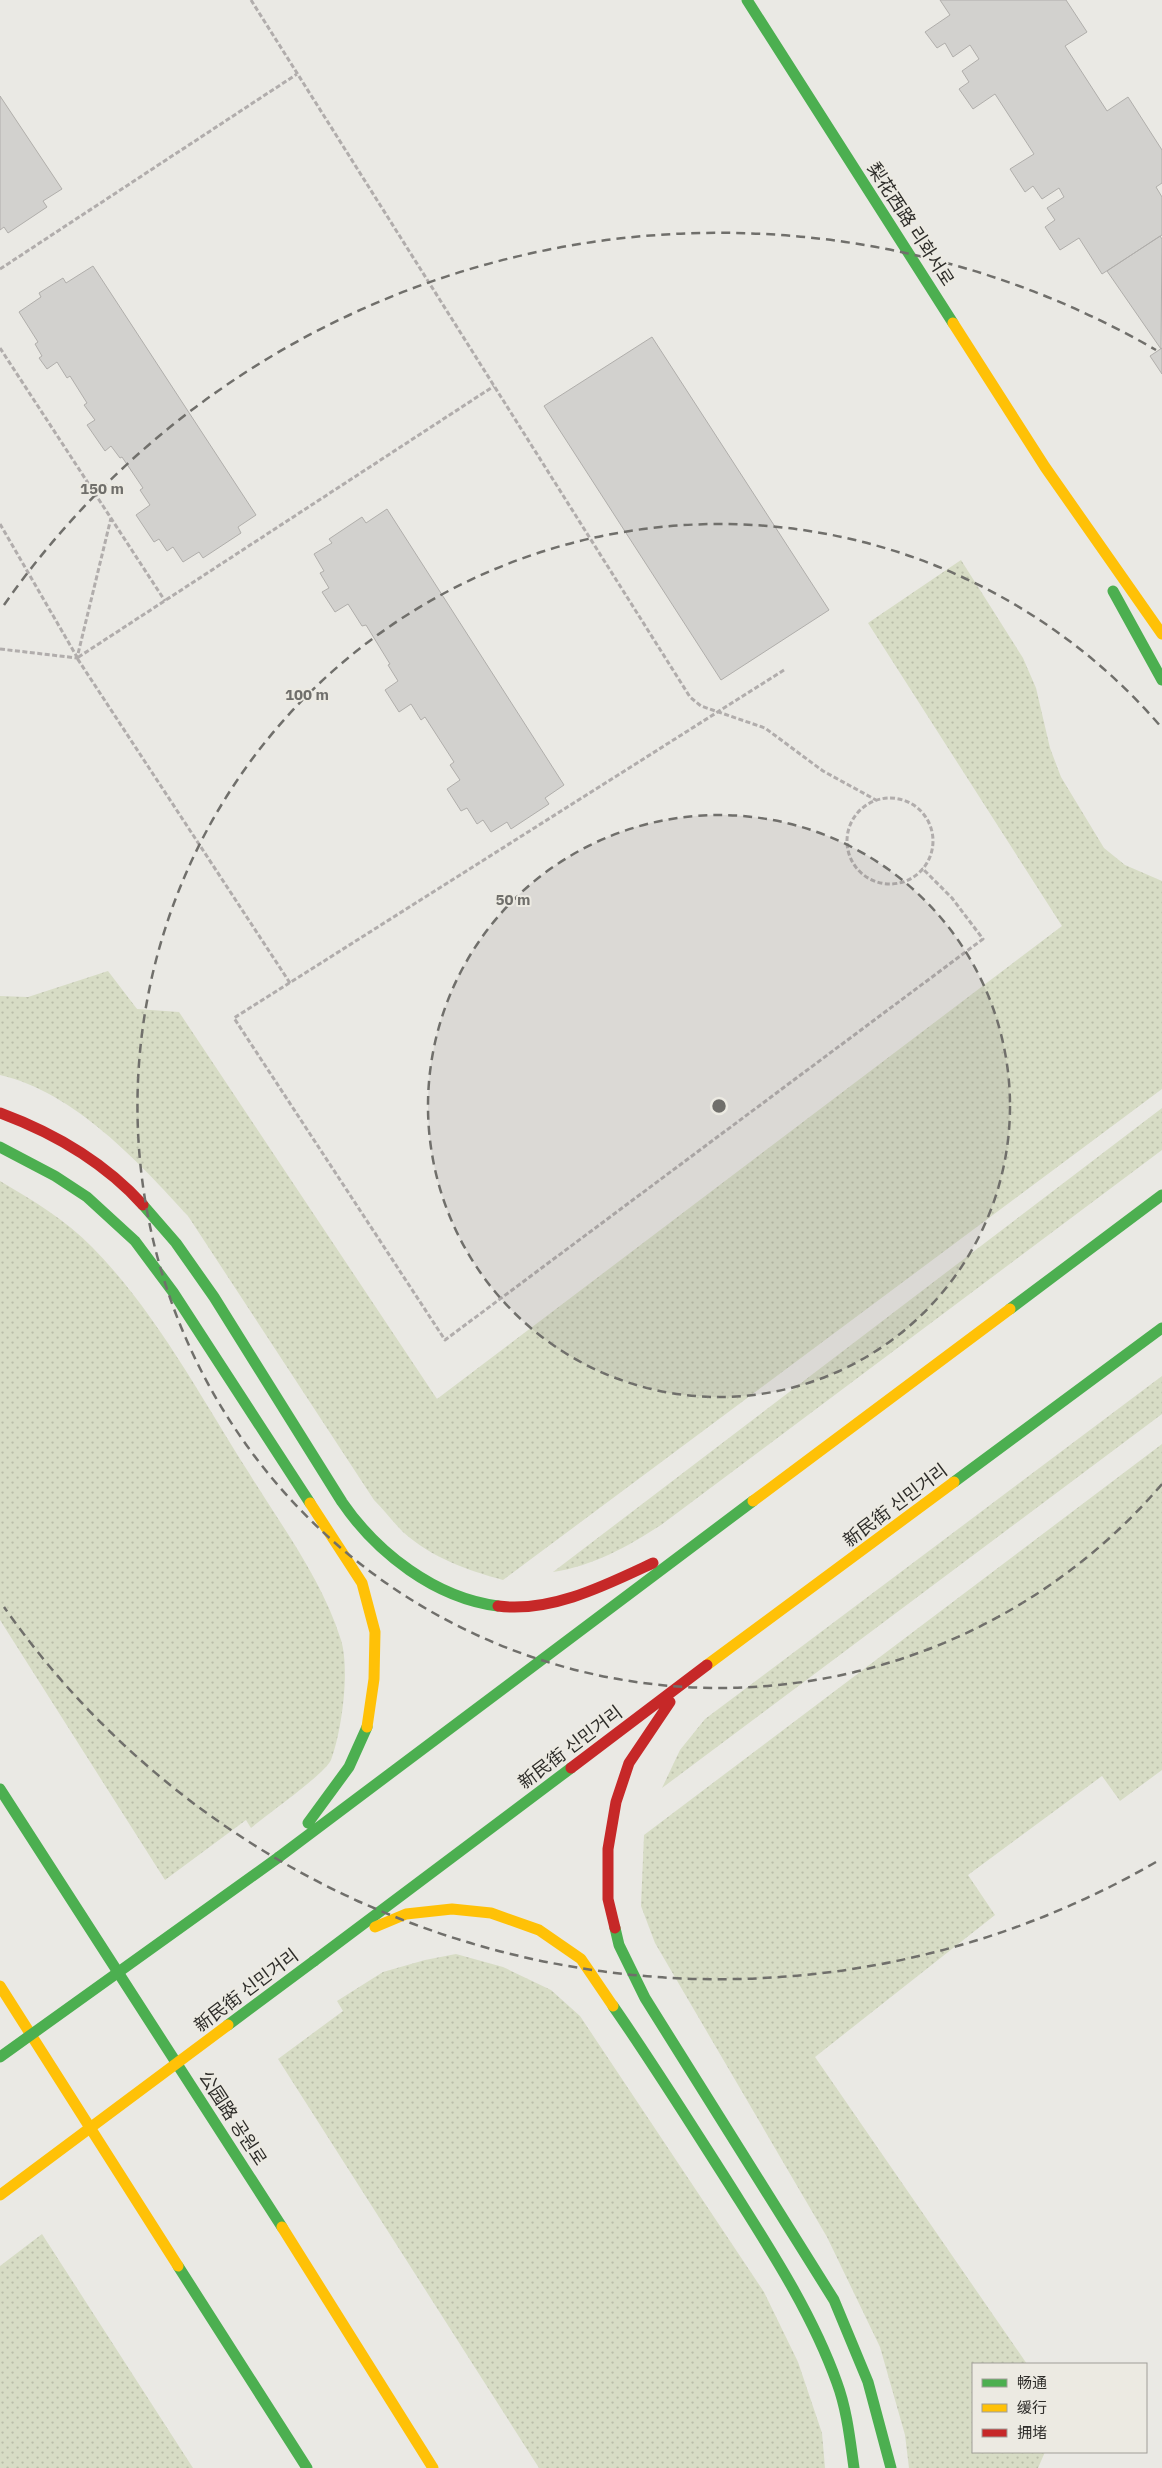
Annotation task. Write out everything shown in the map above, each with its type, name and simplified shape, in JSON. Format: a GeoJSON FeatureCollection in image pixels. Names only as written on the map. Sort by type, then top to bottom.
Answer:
{"type":"FeatureCollection","features":[{"type":"Feature","properties":{"kind":"main road","name":"梨花西路 리화서로"},"geometry":{"type":"LineString","coordinates":[[748,0],[1045,467],[1162,634]]}},
{"type":"Feature","properties":{"kind":"main road","name":"梨花西路 리화서로"},"geometry":{"type":"LineString","coordinates":[[1045,467],[1097,561]]}},
{"type":"Feature","properties":{"kind":"main road"},"geometry":{"type":"LineString","coordinates":[[1106,578],[1162,680]]}},
{"type":"Feature","properties":{"kind":"main road"},"geometry":{"type":"LineString","coordinates":[[0,1113],[62,1141],[89,1157],[138,1199],[176,1244],[202,1280],[296,1432],[356,1522],[378,1544],[444,1590],[496,1606],[538,1607],[607,1584],[706,1538]]}},
{"type":"Feature","properties":{"kind":"main road"},"geometry":{"type":"LineString","coordinates":[[0,1147],[55,1176],[87,1197],[135,1241],[173,1292],[362,1583],[375,1632],[374,1679],[367,1727],[349,1767],[329,1797],[279,1857]]}},
{"type":"Feature","properties":{"kind":"main road"},"geometry":{"type":"LineString","coordinates":[[0,2057],[279,1857],[1162,1195]]}},
{"type":"Feature","properties":{"kind":"main road","name":"新民街 신민거리"},"geometry":{"type":"LineString","coordinates":[[0,2194],[343,1940],[683,1683],[1162,1328]]}},
{"type":"Feature","properties":{"kind":"main road"},"geometry":{"type":"LineString","coordinates":[[683,1683],[629,1762],[616,1802],[608,1849],[608,1899],[620,1945],[645,1998],[834,2300],[852,2338],[874,2395],[891,2468]]}},
{"type":"Feature","properties":{"kind":"main road","name":"公园路 공원로"},"geometry":{"type":"LineString","coordinates":[[0,1789],[230,2145],[433,2468]]}},
{"type":"Feature","properties":{"kind":"main road"},"geometry":{"type":"LineString","coordinates":[[343,1940],[406,1914],[452,1909],[491,1913],[539,1930],[581,1958],[766,2242],[802,2305],[822,2344],[837,2383],[846,2416],[854,2468]]}},
{"type":"Feature","properties":{"kind":"main road"},"geometry":{"type":"LineString","coordinates":[[0,1986],[307,2468]]}},
{"type":"Feature","properties":{"kind":"path"},"geometry":{"type":"LineString","coordinates":[[251,0],[690,697],[701,706],[765,728],[823,771],[876,800]]}},
{"type":"Feature","properties":{"kind":"path"},"geometry":{"type":"LineString","coordinates":[[0,269],[298,74]]}},
{"type":"Feature","properties":{"kind":"path"},"geometry":{"type":"LineString","coordinates":[[0,348],[165,601]]}},
{"type":"Feature","properties":{"kind":"path"},"geometry":{"type":"LineString","coordinates":[[0,649],[77,658],[494,386]]}},
{"type":"Feature","properties":{"kind":"path"},"geometry":{"type":"LineString","coordinates":[[77,658],[111,517]]}},
{"type":"Feature","properties":{"kind":"path"},"geometry":{"type":"LineString","coordinates":[[0,524],[77,658],[290,983]]}},
{"type":"Feature","properties":{"kind":"path"},"geometry":{"type":"LineString","coordinates":[[784,670],[234,1018],[445,1340],[983,938],[947,893],[922,868]]}},
{"type":"Feature","properties":{"kind":"path"},"geometry":{"type":"LineString","coordinates":[[890,798],[905,800],[917,808],[927,819],[932,833],[932,848],[922,868],[905,881],[892,884],[878,882],[866,876],[856,867],[849,855],[847,842],[848,829],[859,811],[876,800],[890,798]]}},
{"type":"Feature","properties":{"kind":"green space"},"geometry":{"type":"Polygon","coordinates":[[[961,560],[1023,658],[1036,688],[1050,748],[1061,777],[1104,848],[1125,865],[1162,881],[1162,1089],[503,1580],[476,1572],[438,1556],[403,1532],[374,1500],[188,1216],[126,1152],[79,1113],[54,1097],[27,1084],[0,1075],[0,996],[28,997],[108,971],[137,1009],[179,1012],[437,1399],[1062,926],[868,623],[961,560]]]}},
{"type":"Feature","properties":{"kind":"green space"},"geometry":{"type":"Polygon","coordinates":[[[1162,1108],[1162,1150],[661,1525],[635,1541],[596,1560],[553,1572],[1162,1108]]]}},
{"type":"Feature","properties":{"kind":"green space"},"geometry":{"type":"Polygon","coordinates":[[[0,1181],[48,1211],[82,1237],[137,1299],[176,1355],[300,1554],[333,1618],[344,1652],[344,1700],[331,1760],[318,1775],[251,1828],[246,1820],[165,1880],[0,1620],[0,1181]]]}},
{"type":"Feature","properties":{"kind":"green space"},"geometry":{"type":"Polygon","coordinates":[[[1162,1376],[1162,1414],[662,1788],[680,1750],[705,1719],[1162,1376]]]}},
{"type":"Feature","properties":{"kind":"green space"},"geometry":{"type":"Polygon","coordinates":[[[1162,1444],[1162,1770],[1120,1801],[1102,1776],[968,1875],[995,1915],[815,2057],[1026,2363],[972,2363],[972,2453],[1045,2453],[1038,2468],[909,2468],[905,2435],[880,2347],[827,2237],[655,1943],[641,1906],[644,1835],[1162,1444]]]}},
{"type":"Feature","properties":{"kind":"green space"},"geometry":{"type":"Polygon","coordinates":[[[456,1954],[503,1967],[551,1990],[580,2016],[764,2292],[798,2362],[822,2433],[825,2468],[539,2468],[278,2059],[343,2011],[337,2001],[383,1972],[425,1960],[456,1954]]]}},
{"type":"Feature","properties":{"kind":"green space"},"geometry":{"type":"Polygon","coordinates":[[[42,2234],[193,2468],[0,2468],[0,2266],[42,2234]]]}},
{"type":"Feature","properties":{"kind":"building"},"geometry":{"type":"Polygon","coordinates":[[[940,0],[1066,0],[1087,32],[1065,46],[1107,111],[1128,97],[1162,150],[1162,183],[1156,187],[1162,197],[1162,235],[1102,274],[1079,238],[1060,250],[1045,227],[1055,220],[1047,208],[1064,197],[1059,188],[1042,199],[1033,186],[1025,192],[1010,169],[1034,154],[995,94],[973,109],[959,89],[969,82],[962,71],[979,59],[970,45],[953,57],[945,43],[937,48],[925,32],[950,15],[940,0]]]}},
{"type":"Feature","properties":{"kind":"building"},"geometry":{"type":"Polygon","coordinates":[[[0,96],[62,189],[43,201],[47,207],[8,233],[4,227],[0,230],[0,96]]]}},
{"type":"Feature","properties":{"kind":"building"},"geometry":{"type":"Polygon","coordinates":[[[1160,236],[1162,239],[1161,349],[1107,271],[1160,236]]]}},
{"type":"Feature","properties":{"kind":"building"},"geometry":{"type":"Polygon","coordinates":[[[93,266],[256,515],[238,527],[241,533],[203,558],[199,552],[183,562],[173,547],[167,551],[159,539],[154,542],[136,515],[150,505],[140,490],[143,488],[122,457],[120,458],[111,446],[105,451],[87,425],[95,420],[84,405],[87,403],[70,376],[67,378],[57,362],[47,369],[39,358],[42,356],[35,344],[38,342],[19,312],[41,297],[39,293],[63,278],[66,283],[93,266]]]}},
{"type":"Feature","properties":{"kind":"building"},"geometry":{"type":"Polygon","coordinates":[[[652,337],[829,610],[721,680],[544,406],[652,337]]]}},
{"type":"Feature","properties":{"kind":"building"},"geometry":{"type":"Polygon","coordinates":[[[1162,348],[1162,374],[1150,356],[1162,348]]]}},
{"type":"Feature","properties":{"kind":"building"},"geometry":{"type":"Polygon","coordinates":[[[387,509],[564,785],[545,798],[549,804],[511,829],[507,822],[491,832],[483,820],[477,824],[467,808],[461,811],[447,789],[460,780],[450,765],[454,762],[425,717],[421,720],[411,704],[399,712],[385,690],[398,681],[366,625],[362,626],[348,604],[335,612],[322,592],[329,588],[320,573],[324,571],[314,554],[332,543],[329,539],[362,517],[366,523],[387,509]]]}},
{"type":"Feature","properties":{"kind":"traffic: fast"},"geometry":{"type":"LineString","coordinates":[[747,0],[953,323]]}},
{"type":"Feature","properties":{"kind":"traffic: fast"},"geometry":{"type":"LineString","coordinates":[[1113,591],[1162,680]]}},
{"type":"Feature","properties":{"kind":"traffic: fast"},"geometry":{"type":"LineString","coordinates":[[0,1147],[55,1176],[87,1197],[135,1241],[173,1292],[310,1503]]}},
{"type":"Feature","properties":{"kind":"traffic: fast"},"geometry":{"type":"LineString","coordinates":[[1010,1309],[1162,1195]]}},
{"type":"Feature","properties":{"kind":"traffic: fast"},"geometry":{"type":"LineString","coordinates":[[143,1205],[176,1243],[214,1297],[342,1502],[356,1521],[390,1555],[430,1583],[452,1594],[498,1606]]}},
{"type":"Feature","properties":{"kind":"traffic: fast"},"geometry":{"type":"LineString","coordinates":[[954,1482],[1162,1328]]}},
{"type":"Feature","properties":{"kind":"traffic: fast"},"geometry":{"type":"LineString","coordinates":[[279,1857],[753,1501]]}},
{"type":"Feature","properties":{"kind":"traffic: fast"},"geometry":{"type":"LineString","coordinates":[[308,1823],[349,1767],[367,1727]]}},
{"type":"Feature","properties":{"kind":"traffic: fast"},"geometry":{"type":"LineString","coordinates":[[314,1961],[571,1768]]}},
{"type":"Feature","properties":{"kind":"traffic: fast"},"geometry":{"type":"LineString","coordinates":[[0,1789],[282,2227]]}},
{"type":"Feature","properties":{"kind":"traffic: fast"},"geometry":{"type":"LineString","coordinates":[[0,2057],[279,1857]]}},
{"type":"Feature","properties":{"kind":"traffic: fast"},"geometry":{"type":"LineString","coordinates":[[615,1928],[619,1945],[645,1998],[834,2300],[868,2382],[891,2468]]}},
{"type":"Feature","properties":{"kind":"traffic: fast"},"geometry":{"type":"LineString","coordinates":[[228,2025],[314,1961]]}},
{"type":"Feature","properties":{"kind":"traffic: fast"},"geometry":{"type":"LineString","coordinates":[[613,2006],[731,2187],[803,2307],[837,2383],[848,2425],[854,2468]]}},
{"type":"Feature","properties":{"kind":"traffic: fast"},"geometry":{"type":"LineString","coordinates":[[178,2266],[307,2468]]}},
{"type":"Feature","properties":{"kind":"traffic: slow"},"geometry":{"type":"LineString","coordinates":[[953,323],[1045,467],[1162,634]]}},
{"type":"Feature","properties":{"kind":"traffic: slow"},"geometry":{"type":"LineString","coordinates":[[753,1501],[1010,1309]]}},
{"type":"Feature","properties":{"kind":"traffic: slow"},"geometry":{"type":"LineString","coordinates":[[707,1665],[954,1482]]}},
{"type":"Feature","properties":{"kind":"traffic: slow"},"geometry":{"type":"LineString","coordinates":[[310,1503],[362,1583],[375,1632],[374,1679],[367,1727]]}},
{"type":"Feature","properties":{"kind":"traffic: slow"},"geometry":{"type":"LineString","coordinates":[[375,1927],[406,1914],[452,1909],[491,1913],[539,1930],[581,1959],[613,2006]]}},
{"type":"Feature","properties":{"kind":"traffic: slow"},"geometry":{"type":"LineString","coordinates":[[0,1986],[178,2266]]}},
{"type":"Feature","properties":{"kind":"traffic: slow"},"geometry":{"type":"LineString","coordinates":[[0,2195],[228,2025]]}},
{"type":"Feature","properties":{"kind":"traffic: slow"},"geometry":{"type":"LineString","coordinates":[[282,2227],[433,2468]]}},
{"type":"Feature","properties":{"kind":"traffic: jam"},"geometry":{"type":"LineString","coordinates":[[0,1113],[40,1130],[77,1150],[112,1175],[143,1205]]}},
{"type":"Feature","properties":{"kind":"traffic: jam"},"geometry":{"type":"LineString","coordinates":[[498,1606],[518,1607],[558,1601],[597,1588],[653,1563]]}},
{"type":"Feature","properties":{"kind":"traffic: jam"},"geometry":{"type":"LineString","coordinates":[[571,1768],[707,1665]]}},
{"type":"Feature","properties":{"kind":"traffic: jam"},"geometry":{"type":"LineString","coordinates":[[615,1928],[608,1899],[608,1849],[616,1802],[629,1763],[670,1702]]}}]}
